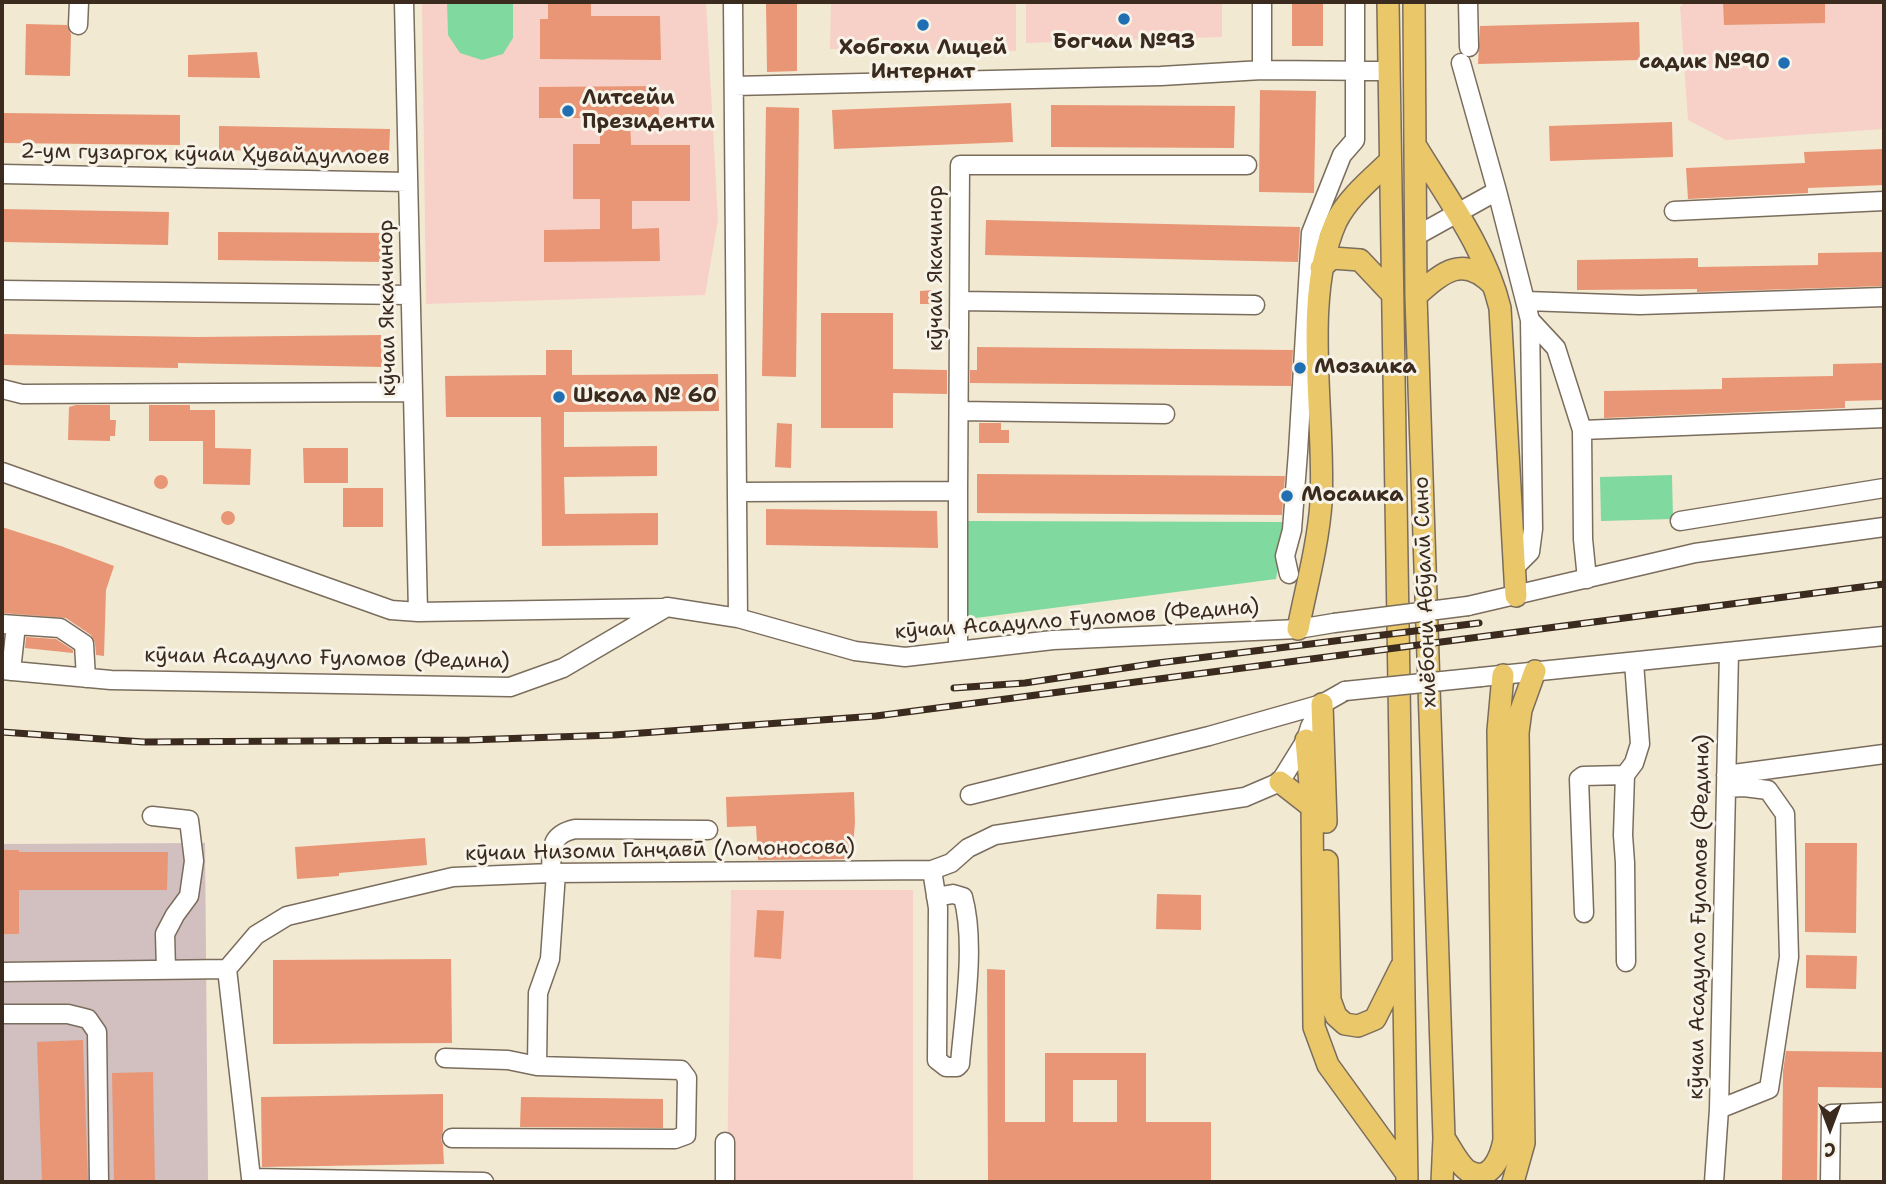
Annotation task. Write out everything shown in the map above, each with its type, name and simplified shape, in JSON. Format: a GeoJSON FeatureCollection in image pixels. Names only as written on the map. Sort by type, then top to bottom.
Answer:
{"type":"FeatureCollection","features":[{"type":"Feature","properties":{"kind":"main road","name":"хиёбони Абӯалӣ Сино"},"geometry":{"type":"LineString","coordinates":[[1388,2],[1407,1178]]}},
{"type":"Feature","properties":{"kind":"main road","name":"хиёбони Абӯалӣ Сино"},"geometry":{"type":"LineString","coordinates":[[1413,2],[1416,296],[1444,1138],[1442,1182]]}},
{"type":"Feature","properties":{"kind":"main road"},"geometry":{"type":"LineString","coordinates":[[1416,147],[1473,240],[1495,287],[1500,309],[1516,596]]}},
{"type":"Feature","properties":{"kind":"main road"},"geometry":{"type":"LineString","coordinates":[[1298,629],[1321,503],[1318,309],[1321,268],[1337,220],[1362,188],[1390,162]]}},
{"type":"Feature","properties":{"kind":"main road"},"geometry":{"type":"LineString","coordinates":[[1321,268],[1332,258],[1360,260],[1392,294]]}},
{"type":"Feature","properties":{"kind":"main road"},"geometry":{"type":"LineString","coordinates":[[1416,296],[1450,270],[1467,268],[1483,275],[1495,287]]}},
{"type":"Feature","properties":{"kind":"main road"},"geometry":{"type":"LineString","coordinates":[[1513,1182],[1524,1143],[1518,733],[1521,710],[1535,671]]}},
{"type":"Feature","properties":{"kind":"main road"},"geometry":{"type":"LineString","coordinates":[[1444,1138],[1469,1171],[1480,1174],[1491,1171],[1500,1161],[1504,1130],[1498,730],[1503,676]]}},
{"type":"Feature","properties":{"kind":"main road"},"geometry":{"type":"LineString","coordinates":[[1322,704],[1330,1000],[1336,1016],[1345,1024],[1359,1026],[1376,1019],[1403,962]]}},
{"type":"Feature","properties":{"kind":"main road"},"geometry":{"type":"LineString","coordinates":[[1306,740],[1312,807],[1314,1027],[1328,1065],[1407,1178]]}},
{"type":"Feature","properties":{"kind":"main road"},"geometry":{"type":"LineString","coordinates":[[1280,782],[1312,807]]}},
{"type":"Feature","properties":{"kind":"street"},"geometry":{"type":"LineString","coordinates":[[78,25],[79,2]]}},
{"type":"Feature","properties":{"kind":"street","name":"кӯчаи Яккачинор"},"geometry":{"type":"LineString","coordinates":[[404,2],[418,612]]}},
{"type":"Feature","properties":{"kind":"street"},"geometry":{"type":"LineString","coordinates":[[733,2],[738,618]]}},
{"type":"Feature","properties":{"kind":"street"},"geometry":{"type":"LineString","coordinates":[[1262,2],[1262,70]]}},
{"type":"Feature","properties":{"kind":"street"},"geometry":{"type":"LineString","coordinates":[[1289,574],[1285,556],[1292,530],[1311,233],[1342,155],[1355,140],[1355,2]]}},
{"type":"Feature","properties":{"kind":"street"},"geometry":{"type":"LineString","coordinates":[[1468,2],[1465,55],[1530,320],[1533,529],[1530,552],[1514,568]]}},
{"type":"Feature","properties":{"kind":"street"},"geometry":{"type":"LineString","coordinates":[[734,86],[1161,76],[1262,70],[1389,71]]}},
{"type":"Feature","properties":{"kind":"street","name":"кӯчаи Якачинор"},"geometry":{"type":"LineString","coordinates":[[958,651],[960,165],[1247,165]]}},
{"type":"Feature","properties":{"kind":"street","name":"2-ум гузаргоҳ кӯчаи Ҳувайдуллоев"},"geometry":{"type":"LineString","coordinates":[[2,174],[408,182]]}},
{"type":"Feature","properties":{"kind":"street"},"geometry":{"type":"LineString","coordinates":[[1416,236],[1497,191]]}},
{"type":"Feature","properties":{"kind":"street"},"geometry":{"type":"LineString","coordinates":[[1674,211],[1884,201]]}},
{"type":"Feature","properties":{"kind":"street"},"geometry":{"type":"LineString","coordinates":[[2,290],[410,295]]}},
{"type":"Feature","properties":{"kind":"street"},"geometry":{"type":"LineString","coordinates":[[1526,301],[1640,305],[1884,296]]}},
{"type":"Feature","properties":{"kind":"street"},"geometry":{"type":"LineString","coordinates":[[959,302],[1255,305]]}},
{"type":"Feature","properties":{"kind":"street"},"geometry":{"type":"LineString","coordinates":[[1530,320],[1556,348],[1583,430],[1583,539],[1587,579]]}},
{"type":"Feature","properties":{"kind":"street"},"geometry":{"type":"LineString","coordinates":[[2,389],[23,394],[413,393]]}},
{"type":"Feature","properties":{"kind":"street"},"geometry":{"type":"LineString","coordinates":[[959,411],[1165,414]]}},
{"type":"Feature","properties":{"kind":"street"},"geometry":{"type":"LineString","coordinates":[[1583,430],[1884,418]]}},
{"type":"Feature","properties":{"kind":"street"},"geometry":{"type":"LineString","coordinates":[[2,472],[391,610],[418,612],[667,607]]}},
{"type":"Feature","properties":{"kind":"street"},"geometry":{"type":"LineString","coordinates":[[1680,521],[1884,488]]}},
{"type":"Feature","properties":{"kind":"street"},"geometry":{"type":"LineString","coordinates":[[737,492],[958,491]]}},
{"type":"Feature","properties":{"kind":"street"},"geometry":{"type":"LineString","coordinates":[[1516,596],[1695,553],[1884,527]]}},
{"type":"Feature","properties":{"kind":"street","name":"кӯчаи Асадулло Ғуломов (Федина)"},"geometry":{"type":"LineString","coordinates":[[6,670],[86,678],[510,687],[563,668],[667,607],[738,618],[855,651],[905,657],[1053,640],[1298,629],[1468,606],[1516,596]]}},
{"type":"Feature","properties":{"kind":"street"},"geometry":{"type":"LineString","coordinates":[[6,670],[9,625],[60,628],[84,644],[86,678]]}},
{"type":"Feature","properties":{"kind":"street"},"geometry":{"type":"LineString","coordinates":[[970,795],[1209,736],[1322,704],[1345,691],[1884,636]]}},
{"type":"Feature","properties":{"kind":"street","name":"кӯчаи Асадулло Ғуломов (Федина)"},"geometry":{"type":"LineString","coordinates":[[1714,1182],[1719,1110],[1728,652]]}},
{"type":"Feature","properties":{"kind":"street"},"geometry":{"type":"LineString","coordinates":[[1626,962],[1623,835],[1625,775],[1634,763],[1640,744],[1634,662]]}},
{"type":"Feature","properties":{"kind":"street"},"geometry":{"type":"LineString","coordinates":[[1280,782],[1306,740],[1322,704]]}},
{"type":"Feature","properties":{"kind":"street"},"geometry":{"type":"LineString","coordinates":[[1726,781],[1884,754]]}},
{"type":"Feature","properties":{"kind":"street"},"geometry":{"type":"LineString","coordinates":[[1584,913],[1579,779],[1583,776],[1625,775]]}},
{"type":"Feature","properties":{"kind":"street"},"geometry":{"type":"LineString","coordinates":[[1719,1110],[1769,1089],[1789,957],[1785,814],[1768,790],[1726,781]]}},
{"type":"Feature","properties":{"kind":"street","name":"кӯчаи Низоми Ганҷавӣ (Ломоносова)"},"geometry":{"type":"LineString","coordinates":[[227,969],[256,935],[287,916],[453,877],[554,873],[932,870],[951,863],[968,848],[995,835],[1245,797],[1280,782]]}},
{"type":"Feature","properties":{"kind":"street"},"geometry":{"type":"LineString","coordinates":[[152,816],[189,820],[194,861],[190,896],[165,934],[166,970]]}},
{"type":"Feature","properties":{"kind":"street"},"geometry":{"type":"LineString","coordinates":[[537,1066],[538,993],[550,959],[555,839],[561,832],[575,829],[708,830]]}},
{"type":"Feature","properties":{"kind":"street"},"geometry":{"type":"LineString","coordinates":[[932,870],[936,897],[937,1060],[946,1067],[957,1067],[960,1064],[969,946],[967,910],[963,897],[953,894],[936,897]]}},
{"type":"Feature","properties":{"kind":"street"},"geometry":{"type":"LineString","coordinates":[[2,972],[227,969],[251,1180],[484,1182]]}},
{"type":"Feature","properties":{"kind":"street"},"geometry":{"type":"LineString","coordinates":[[2,1014],[68,1014],[88,1019],[97,1032],[99,1182]]}},
{"type":"Feature","properties":{"kind":"street"},"geometry":{"type":"LineString","coordinates":[[445,1058],[508,1060],[537,1066],[681,1070],[687,1078],[686,1135],[675,1139],[452,1138]]}},
{"type":"Feature","properties":{"kind":"street"},"geometry":{"type":"LineString","coordinates":[[1830,1182],[1831,1114],[1884,1112]]}},
{"type":"Feature","properties":{"kind":"street"},"geometry":{"type":"LineString","coordinates":[[725,1142],[725,1182]]}},
{"type":"Feature","properties":{"kind":"shaded area","name":"Литсейи Президенти"},"geometry":{"type":"Polygon","coordinates":[[[422,2],[706,2],[718,220],[705,295],[426,304],[422,2]]]}},
{"type":"Feature","properties":{"kind":"shaded area","name":"Хобгохи Лицей Интернат"},"geometry":{"type":"Polygon","coordinates":[[[831,2],[1016,2],[1016,51],[830,49],[831,2]]]}},
{"type":"Feature","properties":{"kind":"shaded area","name":"Богчаи №93"},"geometry":{"type":"Polygon","coordinates":[[[1026,2],[1222,2],[1222,37],[1026,43],[1026,2]]]}},
{"type":"Feature","properties":{"kind":"shaded area","name":"садик №90"},"geometry":{"type":"Polygon","coordinates":[[[1685,2],[1884,2],[1884,129],[1726,140],[1688,120],[1680,7],[1685,2]]]}},
{"type":"Feature","properties":{"kind":"shaded area"},"geometry":{"type":"Polygon","coordinates":[[[205,843],[208,1182],[2,1182],[2,844],[205,843]]]}},
{"type":"Feature","properties":{"kind":"shaded area"},"geometry":{"type":"Polygon","coordinates":[[[731,890],[913,890],[913,1182],[727,1182],[731,890]]]}},
{"type":"Feature","properties":{"kind":"green space"},"geometry":{"type":"Polygon","coordinates":[[[447,2],[513,2],[513,38],[503,54],[482,60],[460,53],[448,35],[447,2]]]}},
{"type":"Feature","properties":{"kind":"green space"},"geometry":{"type":"Polygon","coordinates":[[[1672,475],[1673,519],[1601,521],[1600,477],[1672,475]]]}},
{"type":"Feature","properties":{"kind":"green space"},"geometry":{"type":"Polygon","coordinates":[[[967,521],[1287,522],[1276,579],[968,619],[967,521]]]}},
{"type":"Feature","properties":{"kind":"building"},"geometry":{"type":"Polygon","coordinates":[[[548,2],[591,2],[591,16],[660,16],[661,60],[540,59],[540,19],[548,19],[548,2]]]}},
{"type":"Feature","properties":{"kind":"building"},"geometry":{"type":"Polygon","coordinates":[[[766,2],[797,2],[797,71],[767,72],[766,2]]]}},
{"type":"Feature","properties":{"kind":"building"},"geometry":{"type":"Polygon","coordinates":[[[1292,2],[1323,2],[1323,46],[1292,46],[1292,2]]]}},
{"type":"Feature","properties":{"kind":"building"},"geometry":{"type":"Polygon","coordinates":[[[1723,2],[1825,2],[1825,23],[1724,25],[1723,2]]]}},
{"type":"Feature","properties":{"kind":"building"},"geometry":{"type":"Polygon","coordinates":[[[1639,22],[1640,60],[1478,64],[1480,26],[1639,22]]]}},
{"type":"Feature","properties":{"kind":"building"},"geometry":{"type":"Polygon","coordinates":[[[26,24],[67,25],[71,34],[70,76],[25,75],[26,24]]]}},
{"type":"Feature","properties":{"kind":"building"},"geometry":{"type":"Polygon","coordinates":[[[257,52],[260,78],[188,77],[188,55],[257,52]]]}},
{"type":"Feature","properties":{"kind":"building"},"geometry":{"type":"Polygon","coordinates":[[[658,86],[659,117],[630,117],[631,145],[690,145],[690,201],[632,201],[632,229],[659,228],[660,261],[544,262],[544,230],[600,229],[600,199],[573,199],[573,144],[600,144],[600,118],[539,118],[539,87],[658,86]]]}},
{"type":"Feature","properties":{"kind":"building"},"geometry":{"type":"Polygon","coordinates":[[[1260,90],[1316,91],[1314,193],[1259,192],[1260,90]]]}},
{"type":"Feature","properties":{"kind":"building"},"geometry":{"type":"Polygon","coordinates":[[[1011,103],[1013,142],[834,149],[832,110],[1011,103]]]}},
{"type":"Feature","properties":{"kind":"building"},"geometry":{"type":"Polygon","coordinates":[[[1051,105],[1235,106],[1234,148],[1051,147],[1051,105]]]}},
{"type":"Feature","properties":{"kind":"building"},"geometry":{"type":"Polygon","coordinates":[[[766,107],[799,108],[796,377],[762,376],[766,107]]]}},
{"type":"Feature","properties":{"kind":"building"},"geometry":{"type":"Polygon","coordinates":[[[4,113],[180,115],[180,145],[4,143],[4,113]]]}},
{"type":"Feature","properties":{"kind":"building"},"geometry":{"type":"Polygon","coordinates":[[[1672,122],[1673,157],[1550,161],[1549,126],[1672,122]]]}},
{"type":"Feature","properties":{"kind":"building"},"geometry":{"type":"Polygon","coordinates":[[[219,126],[390,129],[389,153],[219,150],[219,126]]]}},
{"type":"Feature","properties":{"kind":"building"},"geometry":{"type":"Polygon","coordinates":[[[1884,149],[1884,185],[1808,188],[1808,193],[1688,199],[1686,168],[1805,163],[1804,152],[1884,149]]]}},
{"type":"Feature","properties":{"kind":"building"},"geometry":{"type":"Polygon","coordinates":[[[2,209],[169,212],[168,245],[2,242],[2,209]]]}},
{"type":"Feature","properties":{"kind":"building"},"geometry":{"type":"Polygon","coordinates":[[[986,220],[1300,227],[1298,262],[985,255],[986,220]]]}},
{"type":"Feature","properties":{"kind":"building"},"geometry":{"type":"Polygon","coordinates":[[[218,232],[386,233],[386,262],[218,260],[218,232]]]}},
{"type":"Feature","properties":{"kind":"building"},"geometry":{"type":"Polygon","coordinates":[[[1884,252],[1884,286],[1697,292],[1697,289],[1577,290],[1577,260],[1698,258],[1698,267],[1818,265],[1818,253],[1884,252]]]}},
{"type":"Feature","properties":{"kind":"building"},"geometry":{"type":"Polygon","coordinates":[[[934,290],[934,304],[920,304],[920,291],[934,290]]]}},
{"type":"Feature","properties":{"kind":"building"},"geometry":{"type":"Polygon","coordinates":[[[821,313],[893,313],[893,369],[947,370],[947,394],[893,393],[893,428],[821,428],[821,313]]]}},
{"type":"Feature","properties":{"kind":"building"},"geometry":{"type":"Polygon","coordinates":[[[2,334],[198,337],[381,335],[382,367],[178,363],[178,368],[2,365],[2,334]]]}},
{"type":"Feature","properties":{"kind":"building"},"geometry":{"type":"Polygon","coordinates":[[[977,347],[1293,350],[1291,386],[970,383],[970,370],[977,370],[977,347]]]}},
{"type":"Feature","properties":{"kind":"building"},"geometry":{"type":"Polygon","coordinates":[[[546,350],[572,350],[572,375],[718,374],[719,411],[564,412],[564,447],[657,446],[657,476],[564,477],[565,514],[658,513],[658,545],[542,546],[541,417],[446,417],[445,376],[546,375],[546,350]]]}},
{"type":"Feature","properties":{"kind":"building"},"geometry":{"type":"Polygon","coordinates":[[[1884,363],[1884,400],[1845,401],[1845,408],[1604,418],[1604,391],[1722,389],[1722,378],[1833,376],[1833,364],[1884,363]]]}},
{"type":"Feature","properties":{"kind":"building"},"geometry":{"type":"Polygon","coordinates":[[[110,405],[110,420],[116,420],[115,436],[110,436],[110,441],[68,440],[69,407],[110,405]]]}},
{"type":"Feature","properties":{"kind":"building"},"geometry":{"type":"Polygon","coordinates":[[[149,405],[190,405],[190,410],[215,410],[215,448],[251,449],[250,485],[203,484],[203,441],[149,441],[149,405]]]}},
{"type":"Feature","properties":{"kind":"building"},"geometry":{"type":"Polygon","coordinates":[[[777,423],[792,424],[791,468],[775,467],[777,423]]]}},
{"type":"Feature","properties":{"kind":"building"},"geometry":{"type":"Polygon","coordinates":[[[979,423],[1001,423],[1001,430],[1009,430],[1009,443],[979,443],[979,423]]]}},
{"type":"Feature","properties":{"kind":"building"},"geometry":{"type":"Polygon","coordinates":[[[303,448],[348,448],[348,483],[304,483],[303,448]]]}},
{"type":"Feature","properties":{"kind":"building"},"geometry":{"type":"Polygon","coordinates":[[[977,474],[1285,476],[1282,515],[977,513],[977,474]]]}},
{"type":"Feature","properties":{"kind":"building"},"geometry":{"type":"Polygon","coordinates":[[[158,475],[164,475],[168,482],[164,489],[158,489],[154,485],[154,479],[158,475]]]}},
{"type":"Feature","properties":{"kind":"building"},"geometry":{"type":"Polygon","coordinates":[[[343,488],[383,488],[383,527],[343,527],[343,488]]]}},
{"type":"Feature","properties":{"kind":"building"},"geometry":{"type":"Polygon","coordinates":[[[766,509],[937,511],[938,548],[766,545],[766,509]]]}},
{"type":"Feature","properties":{"kind":"building"},"geometry":{"type":"Polygon","coordinates":[[[225,511],[231,511],[235,518],[231,525],[225,525],[221,521],[221,515],[225,511]]]}},
{"type":"Feature","properties":{"kind":"building"},"geometry":{"type":"Polygon","coordinates":[[[2,527],[114,566],[106,590],[104,656],[96,655],[91,635],[66,618],[2,613],[2,527]]]}},
{"type":"Feature","properties":{"kind":"building"},"geometry":{"type":"Polygon","coordinates":[[[26,637],[56,639],[73,650],[73,653],[25,648],[26,637]]]}},
{"type":"Feature","properties":{"kind":"building"},"geometry":{"type":"Polygon","coordinates":[[[854,792],[852,859],[758,860],[756,826],[727,827],[726,797],[854,792]]]}},
{"type":"Feature","properties":{"kind":"building"},"geometry":{"type":"Polygon","coordinates":[[[425,838],[427,865],[297,879],[295,847],[425,838]]]}},
{"type":"Feature","properties":{"kind":"building"},"geometry":{"type":"Polygon","coordinates":[[[1805,843],[1857,843],[1856,933],[1805,932],[1805,843]]]}},
{"type":"Feature","properties":{"kind":"building"},"geometry":{"type":"Polygon","coordinates":[[[2,850],[168,852],[167,890],[19,890],[19,934],[2,934],[2,850]]]}},
{"type":"Feature","properties":{"kind":"building"},"geometry":{"type":"Polygon","coordinates":[[[1157,894],[1201,895],[1201,930],[1156,929],[1157,894]]]}},
{"type":"Feature","properties":{"kind":"building"},"geometry":{"type":"Polygon","coordinates":[[[757,910],[784,911],[781,959],[754,957],[757,910]]]}},
{"type":"Feature","properties":{"kind":"building"},"geometry":{"type":"Polygon","coordinates":[[[1806,955],[1857,956],[1856,989],[1806,988],[1806,955]]]}},
{"type":"Feature","properties":{"kind":"building"},"geometry":{"type":"Polygon","coordinates":[[[451,959],[452,1043],[273,1044],[273,960],[451,959]]]}},
{"type":"Feature","properties":{"kind":"building"},"geometry":{"type":"Polygon","coordinates":[[[987,969],[1005,970],[1005,1122],[1045,1122],[1045,1053],[1146,1053],[1146,1122],[1211,1122],[1211,1182],[988,1182],[987,969]],[[1073,1080],[1073,1122],[1117,1122],[1117,1080],[1073,1080]]]}},
{"type":"Feature","properties":{"kind":"building"},"geometry":{"type":"Polygon","coordinates":[[[83,1040],[88,1182],[42,1182],[37,1042],[83,1040]]]}},
{"type":"Feature","properties":{"kind":"building"},"geometry":{"type":"Polygon","coordinates":[[[1786,1051],[1884,1052],[1884,1088],[1818,1087],[1817,1182],[1782,1182],[1783,1071],[1786,1051]]]}},
{"type":"Feature","properties":{"kind":"building"},"geometry":{"type":"Polygon","coordinates":[[[153,1072],[155,1182],[114,1182],[112,1073],[153,1072]]]}},
{"type":"Feature","properties":{"kind":"building"},"geometry":{"type":"Polygon","coordinates":[[[443,1094],[441,1139],[444,1164],[262,1167],[261,1097],[443,1094]]]}},
{"type":"Feature","properties":{"kind":"building"},"geometry":{"type":"Polygon","coordinates":[[[521,1097],[663,1099],[663,1128],[520,1127],[521,1097]]]}},
{"type":"Feature","properties":{"kind":"railway"},"geometry":{"type":"LineString","coordinates":[[2,732],[144,742],[469,740],[614,735],[876,716],[1884,584]]}},
{"type":"Feature","properties":{"kind":"railway"},"geometry":{"type":"LineString","coordinates":[[954,688],[1025,683],[1158,663],[1479,623]]}},
{"type":"Feature","properties":{"kind":"place","name":"Богчаи №93"},"geometry":{"type":"Point","coordinates":[1124,19]}},
{"type":"Feature","properties":{"kind":"place","name":"Хобгохи Лицей Интернат"},"geometry":{"type":"Point","coordinates":[923,25]}},
{"type":"Feature","properties":{"kind":"place","name":"садик №90"},"geometry":{"type":"Point","coordinates":[1784,63]}},
{"type":"Feature","properties":{"kind":"place","name":"Литсейи Президенти"},"geometry":{"type":"Point","coordinates":[568,111]}},
{"type":"Feature","properties":{"kind":"place","name":"Мозаика"},"geometry":{"type":"Point","coordinates":[1300,368]}},
{"type":"Feature","properties":{"kind":"place","name":"Школа № 60"},"geometry":{"type":"Point","coordinates":[559,397]}},
{"type":"Feature","properties":{"kind":"place","name":"Мосаика"},"geometry":{"type":"Point","coordinates":[1287,496]}}]}
